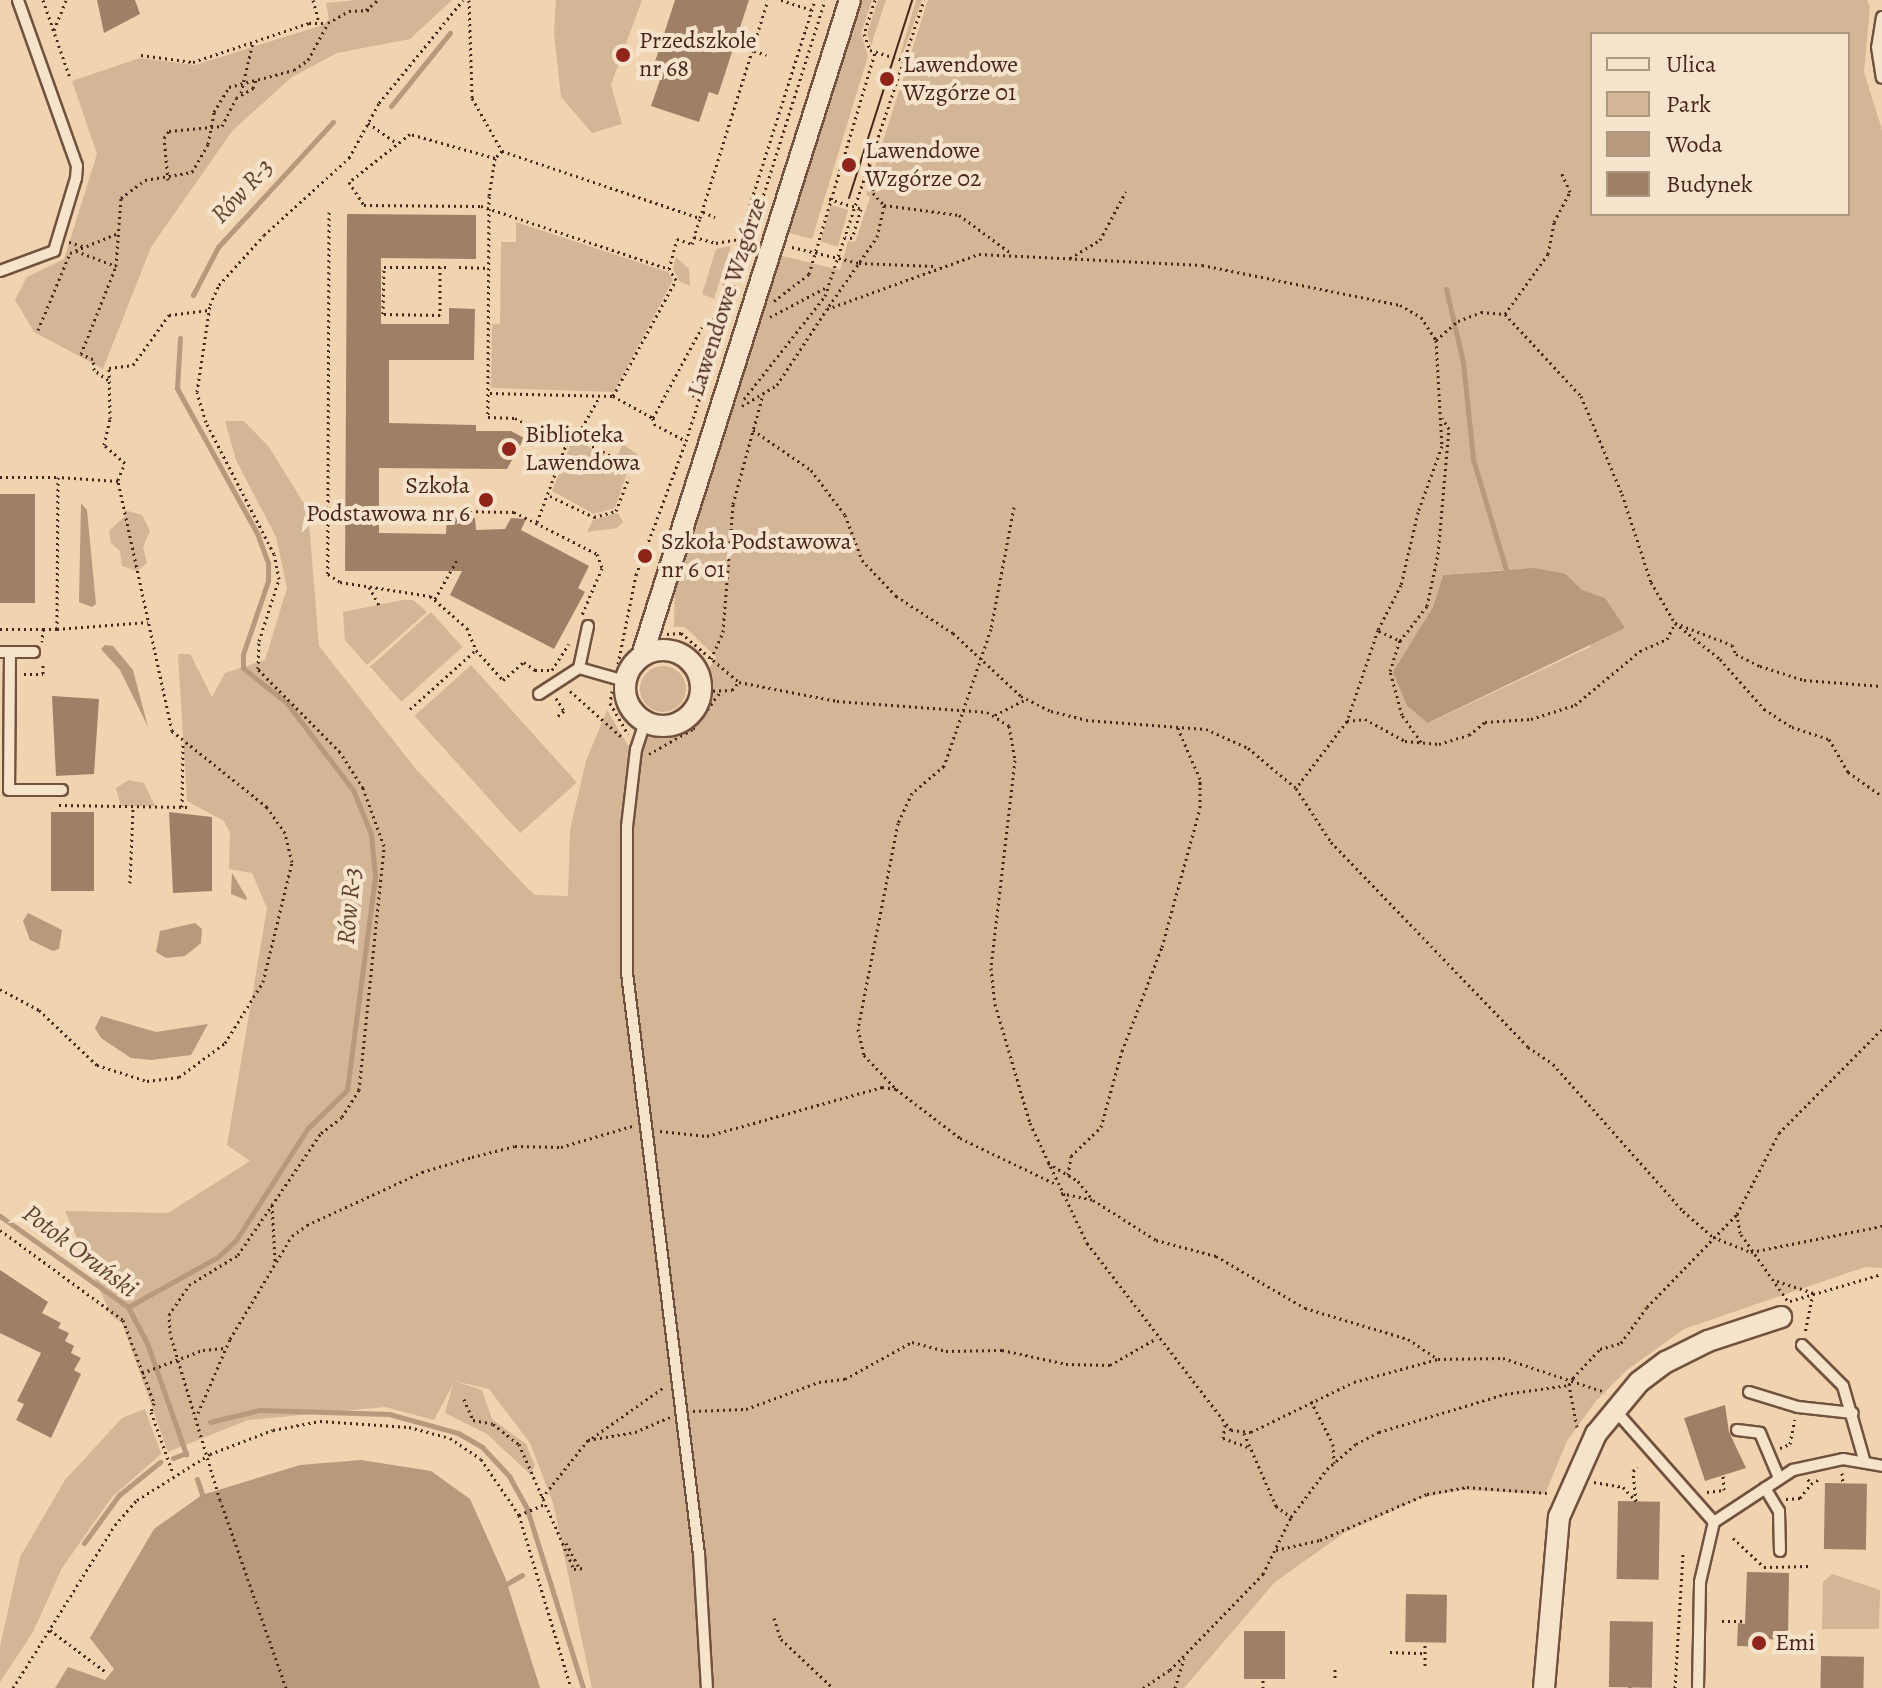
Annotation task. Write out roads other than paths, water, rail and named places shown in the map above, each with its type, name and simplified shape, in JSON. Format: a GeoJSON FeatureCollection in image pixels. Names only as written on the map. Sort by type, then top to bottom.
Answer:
{"type":"FeatureCollection","features":[{"type":"Feature","properties":{"kind":"street","name":"Lawendowe Wzgórze"},"geometry":{"type":"LineString","coordinates":[[619,684],[642,656],[659,610],[673,549],[850,0]]}},
{"type":"Feature","properties":{"kind":"street","name":"Lawendowe Wzgórze"},"geometry":{"type":"LineString","coordinates":[[659,610],[667,642]]}},
{"type":"Feature","properties":{"kind":"street"},"geometry":{"type":"LineString","coordinates":[[619,684],[628,705],[645,722],[657,726],[682,721],[711,691],[693,664],[667,642],[642,656]]}},
{"type":"Feature","properties":{"kind":"street"},"geometry":{"type":"LineString","coordinates":[[1544,1688],[1559,1517],[1610,1401],[1666,1362],[1784,1310]]}},
{"type":"Feature","properties":{"kind":"lane"},"geometry":{"type":"LineString","coordinates":[[0,271],[54,251],[77,166],[18,0]]}},
{"type":"Feature","properties":{"kind":"lane"},"geometry":{"type":"LineString","coordinates":[[1882,17],[1877,47],[1882,78]]}},
{"type":"Feature","properties":{"kind":"lane"},"geometry":{"type":"LineString","coordinates":[[579,668],[584,624]]}},
{"type":"Feature","properties":{"kind":"lane"},"geometry":{"type":"LineString","coordinates":[[34,652],[5,652],[10,674],[9,790],[62,790]]}},
{"type":"Feature","properties":{"kind":"lane"},"geometry":{"type":"LineString","coordinates":[[579,668],[619,684]]}},
{"type":"Feature","properties":{"kind":"lane"},"geometry":{"type":"LineString","coordinates":[[539,694],[579,668]]}},
{"type":"Feature","properties":{"kind":"lane"},"geometry":{"type":"LineString","coordinates":[[645,722],[636,749],[624,921],[645,1128],[699,1554],[707,1688]]}},
{"type":"Feature","properties":{"kind":"lane"},"geometry":{"type":"LineString","coordinates":[[1807,1349],[1843,1386],[1864,1459]]}},
{"type":"Feature","properties":{"kind":"lane"},"geometry":{"type":"LineString","coordinates":[[1749,1392],[1798,1407],[1853,1413]]}},
{"type":"Feature","properties":{"kind":"lane"},"geometry":{"type":"LineString","coordinates":[[1610,1401],[1714,1522]]}},
{"type":"Feature","properties":{"kind":"lane"},"geometry":{"type":"LineString","coordinates":[[1737,1430],[1760,1433],[1779,1478]]}},
{"type":"Feature","properties":{"kind":"lane"},"geometry":{"type":"LineString","coordinates":[[1698,1688],[1700,1582],[1714,1522],[1793,1470],[1864,1459],[1882,1466]]}},
{"type":"Feature","properties":{"kind":"lane"},"geometry":{"type":"LineString","coordinates":[[1765,1488],[1775,1502],[1780,1551]]}},
{"type":"Feature","properties":{"kind":"water"},"geometry":{"type":"Polygon","coordinates":[[[81,503],[87,510],[96,604],[92,607],[79,602],[81,503]]]}},
{"type":"Feature","properties":{"kind":"water"},"geometry":{"type":"Polygon","coordinates":[[[1535,568],[1566,574],[1582,590],[1605,598],[1625,628],[1428,723],[1407,706],[1393,672],[1433,607],[1443,575],[1535,568]]]}},
{"type":"Feature","properties":{"kind":"water"},"geometry":{"type":"Polygon","coordinates":[[[105,645],[113,646],[133,670],[148,727],[120,670],[101,649],[105,645]]]}},
{"type":"Feature","properties":{"kind":"water"},"geometry":{"type":"Polygon","coordinates":[[[232,873],[247,898],[246,900],[231,894],[232,873]]]}},
{"type":"Feature","properties":{"kind":"water"},"geometry":{"type":"Polygon","coordinates":[[[28,913],[62,930],[59,949],[53,951],[30,940],[23,921],[28,913]]]}},
{"type":"Feature","properties":{"kind":"water"},"geometry":{"type":"Polygon","coordinates":[[[195,923],[202,929],[201,943],[185,956],[166,958],[156,952],[160,931],[195,923]]]}},
{"type":"Feature","properties":{"kind":"water"},"geometry":{"type":"Polygon","coordinates":[[[101,1016],[156,1032],[208,1024],[191,1055],[151,1060],[131,1058],[101,1038],[95,1028],[101,1016]]]}},
{"type":"Feature","properties":{"kind":"water"},"geometry":{"type":"Polygon","coordinates":[[[361,1460],[431,1471],[470,1499],[505,1577],[540,1688],[55,1688],[68,1667],[105,1680],[114,1669],[90,1638],[154,1529],[202,1495],[300,1465],[361,1460]]]}},
{"type":"Feature","properties":{"kind":"waterway","name":"Rów R-3"},"geometry":{"type":"LineString","coordinates":[[391,106],[450,33]]}},
{"type":"Feature","properties":{"kind":"waterway","name":"Rów R-3"},"geometry":{"type":"LineString","coordinates":[[193,295],[218,247],[333,122]]}},
{"type":"Feature","properties":{"kind":"waterway"},"geometry":{"type":"LineString","coordinates":[[1446,289],[1463,362],[1473,459],[1506,570]]}},
{"type":"Feature","properties":{"kind":"waterway","name":"Rów R-3"},"geometry":{"type":"LineString","coordinates":[[128,1307],[218,1257],[236,1240],[308,1128],[347,1090],[375,876],[371,834],[353,790],[287,703],[243,668],[243,654],[268,581],[268,563],[258,535],[177,388],[180,338]]}},
{"type":"Feature","properties":{"kind":"waterway","name":"Potok Oruński"},"geometry":{"type":"LineString","coordinates":[[0,1216],[128,1307],[147,1343],[186,1454]]}},
{"type":"Feature","properties":{"kind":"waterway"},"geometry":{"type":"LineString","coordinates":[[210,1422],[259,1410],[389,1414],[458,1433],[482,1447],[509,1476],[527,1509],[583,1688]]}},
{"type":"Feature","properties":{"kind":"waterway"},"geometry":{"type":"LineString","coordinates":[[173,1458],[186,1453]]}},
{"type":"Feature","properties":{"kind":"waterway"},"geometry":{"type":"LineString","coordinates":[[84,1543],[119,1495],[160,1462]]}},
{"type":"Feature","properties":{"kind":"waterway","name":"Potok Oruński"},"geometry":{"type":"LineString","coordinates":[[197,1479],[204,1501]]}},
{"type":"Feature","properties":{"kind":"waterway"},"geometry":{"type":"LineString","coordinates":[[503,1586],[522,1575]]}},
{"type":"Feature","properties":{"kind":"tram line"},"geometry":{"type":"LineString","coordinates":[[849,198],[912,0]]}},
{"type":"Feature","properties":{"kind":"place","name":"Przedszkole nr 68"},"geometry":{"type":"Point","coordinates":[623,55]}},
{"type":"Feature","properties":{"kind":"place","name":"Lawendowe Wzgórze 01"},"geometry":{"type":"Point","coordinates":[887,79]}},
{"type":"Feature","properties":{"kind":"place","name":"Lawendowe Wzgórze 02"},"geometry":{"type":"Point","coordinates":[849,165]}},
{"type":"Feature","properties":{"kind":"place","name":"Biblioteka Lawendowa"},"geometry":{"type":"Point","coordinates":[509,449]}},
{"type":"Feature","properties":{"kind":"place","name":"Szkoła Podstawowa nr 6"},"geometry":{"type":"Point","coordinates":[486,500]}},
{"type":"Feature","properties":{"kind":"place","name":"Szkoła Podstawowa nr 6 01"},"geometry":{"type":"Point","coordinates":[645,556]}},
{"type":"Feature","properties":{"kind":"place","name":"Emi"},"geometry":{"type":"Point","coordinates":[1759,1643]}}]}
